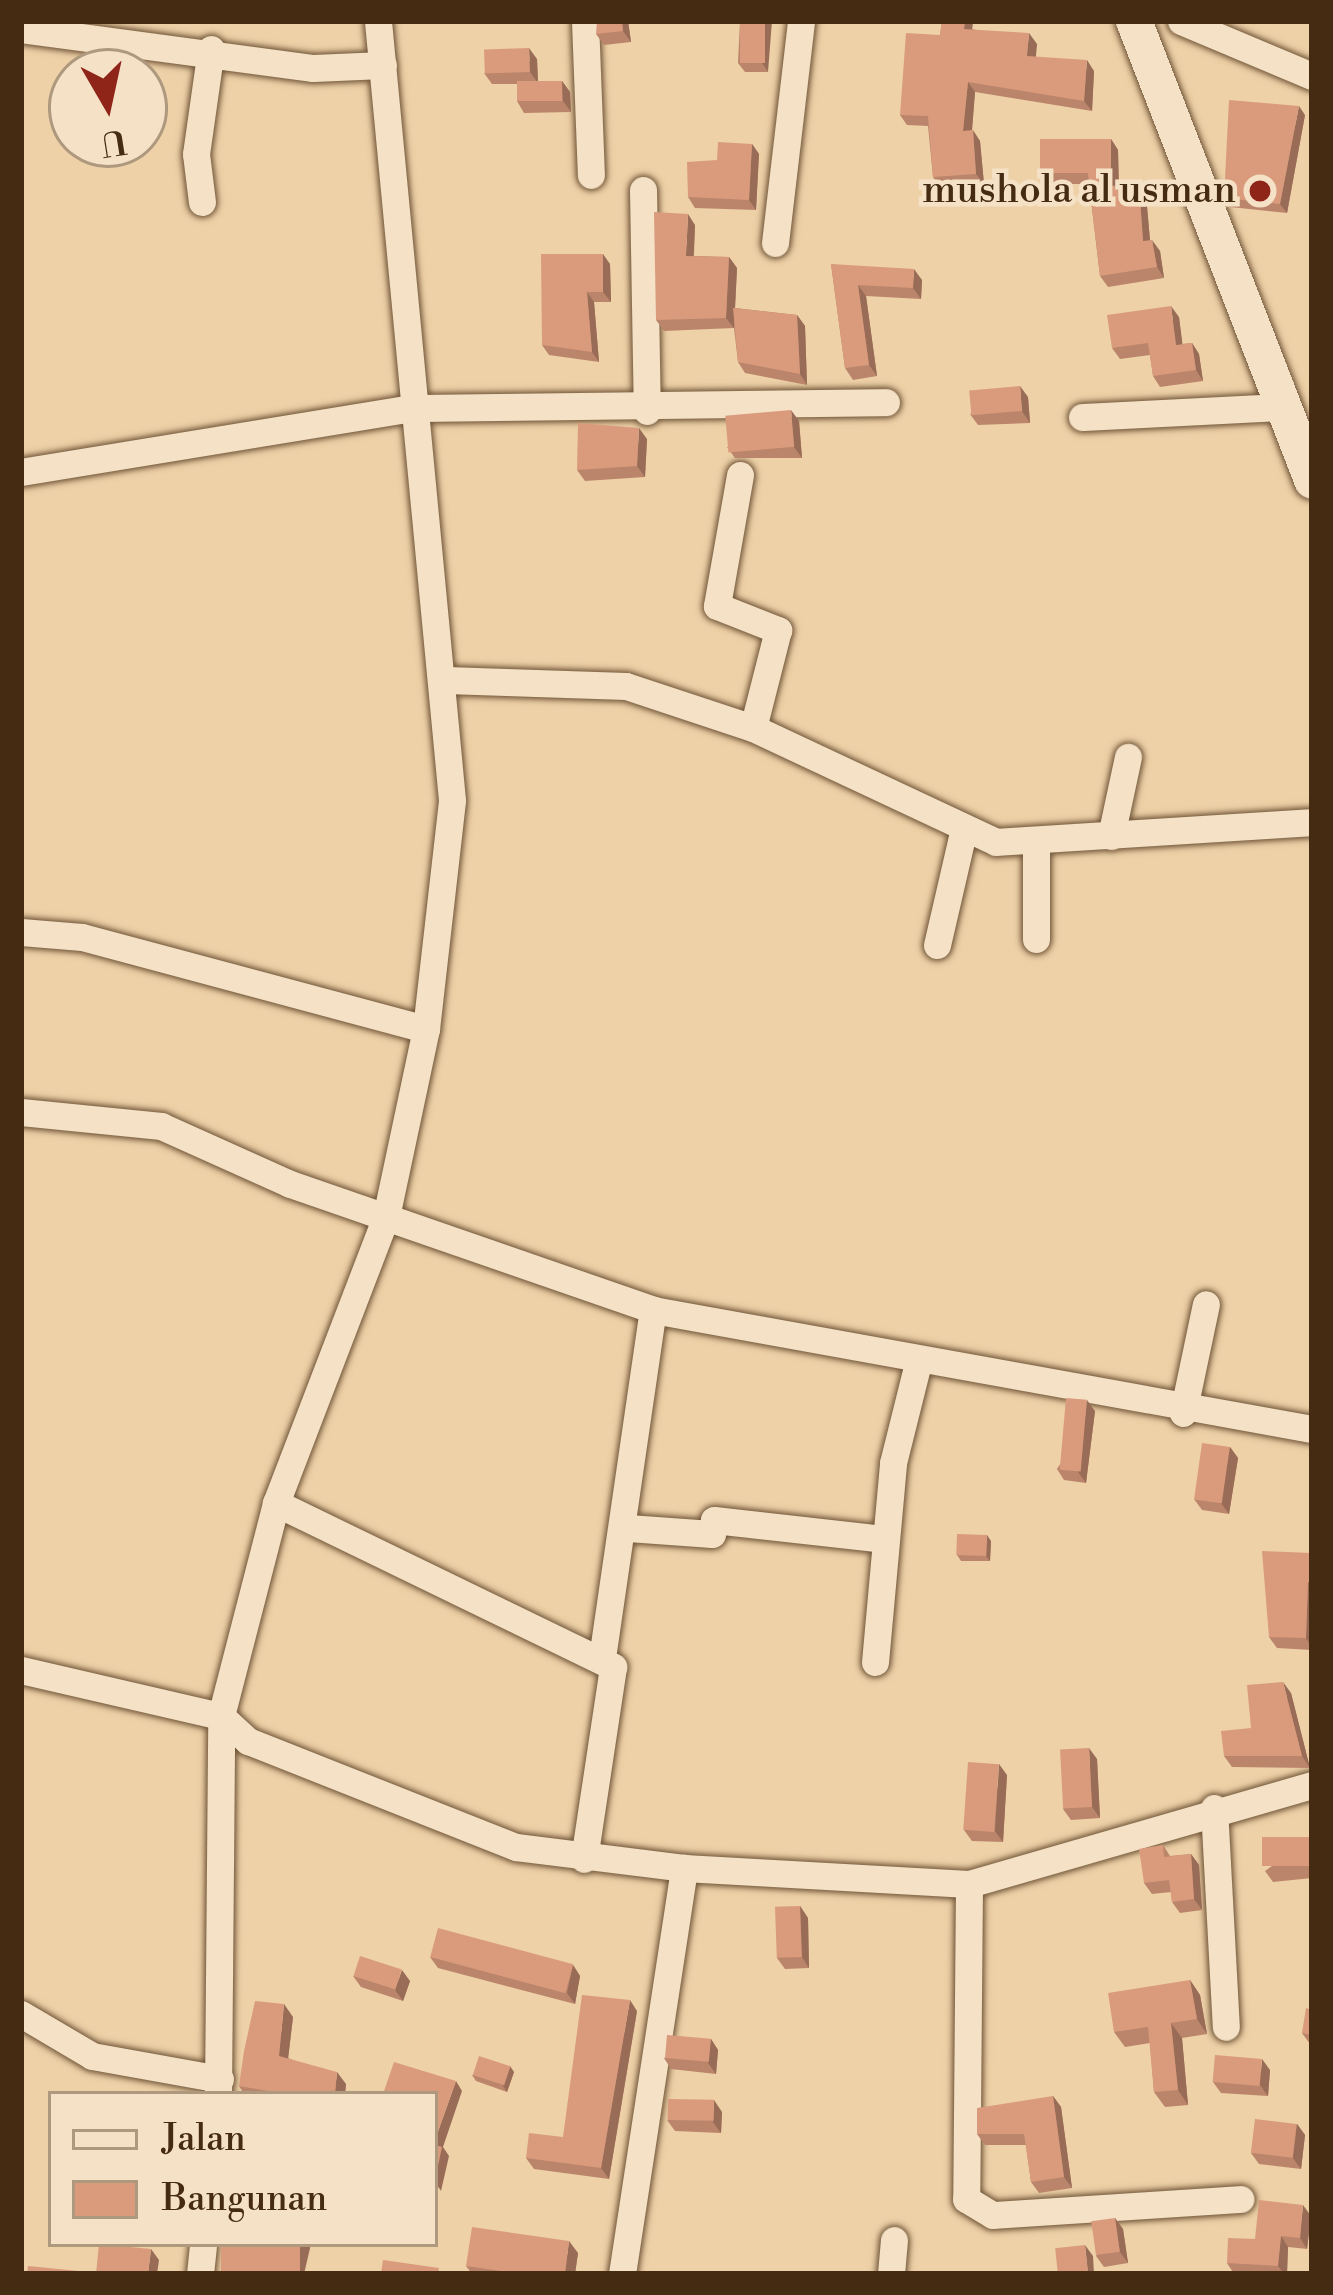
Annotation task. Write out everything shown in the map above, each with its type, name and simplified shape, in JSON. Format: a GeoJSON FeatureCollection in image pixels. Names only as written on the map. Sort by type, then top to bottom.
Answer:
{"type":"FeatureCollection","features":[{"type":"Feature","properties":{"kind":"main road"},"geometry":{"type":"LineString","coordinates":[[1134,21],[1312,481]]}},
{"type":"Feature","properties":{"kind":"street"},"geometry":{"type":"LineString","coordinates":[[21,2014],[92,2056],[219,2086],[220,1716],[276,1503],[386,1217],[426,1029],[452,800],[446,680],[412,408],[378,21]]}},
{"type":"Feature","properties":{"kind":"street"},"geometry":{"type":"LineString","coordinates":[[585,21],[591,175]]}},
{"type":"Feature","properties":{"kind":"street"},"geometry":{"type":"LineString","coordinates":[[775,243],[801,21]]}},
{"type":"Feature","properties":{"kind":"street"},"geometry":{"type":"LineString","coordinates":[[1180,21],[1312,76]]}},
{"type":"Feature","properties":{"kind":"street"},"geometry":{"type":"LineString","coordinates":[[21,28],[60,26],[313,68],[383,65]]}},
{"type":"Feature","properties":{"kind":"street"},"geometry":{"type":"LineString","coordinates":[[202,202],[196,154],[211,49]]}},
{"type":"Feature","properties":{"kind":"street"},"geometry":{"type":"LineString","coordinates":[[643,190],[647,411]]}},
{"type":"Feature","properties":{"kind":"street"},"geometry":{"type":"LineString","coordinates":[[21,472],[412,408],[647,411],[886,402]]}},
{"type":"Feature","properties":{"kind":"street"},"geometry":{"type":"LineString","coordinates":[[1082,417],[1282,407]]}},
{"type":"Feature","properties":{"kind":"street"},"geometry":{"type":"LineString","coordinates":[[740,475],[717,605],[778,629],[753,728]]}},
{"type":"Feature","properties":{"kind":"street"},"geometry":{"type":"LineString","coordinates":[[446,680],[574,678],[753,728],[963,832],[1036,844],[1312,822]]}},
{"type":"Feature","properties":{"kind":"street"},"geometry":{"type":"LineString","coordinates":[[1111,836],[1128,757]]}},
{"type":"Feature","properties":{"kind":"street"},"geometry":{"type":"LineString","coordinates":[[937,945],[963,832]]}},
{"type":"Feature","properties":{"kind":"street"},"geometry":{"type":"LineString","coordinates":[[1036,844],[1036,939]]}},
{"type":"Feature","properties":{"kind":"street"},"geometry":{"type":"LineString","coordinates":[[21,932],[82,937],[426,1029]]}},
{"type":"Feature","properties":{"kind":"street"},"geometry":{"type":"LineString","coordinates":[[21,1112],[148,1122],[386,1217],[652,1310],[1184,1413],[1312,1429]]}},
{"type":"Feature","properties":{"kind":"street"},"geometry":{"type":"LineString","coordinates":[[1184,1413],[1206,1304]]}},
{"type":"Feature","properties":{"kind":"street"},"geometry":{"type":"LineString","coordinates":[[602,1658],[628,1528],[652,1310]]}},
{"type":"Feature","properties":{"kind":"street"},"geometry":{"type":"LineString","coordinates":[[875,1662],[883,1539],[919,1359]]}},
{"type":"Feature","properties":{"kind":"street"},"geometry":{"type":"LineString","coordinates":[[276,1503],[602,1658],[617,1680],[584,1859]]}},
{"type":"Feature","properties":{"kind":"street"},"geometry":{"type":"LineString","coordinates":[[628,1528],[712,1534],[714,1520],[883,1539]]}},
{"type":"Feature","properties":{"kind":"street"},"geometry":{"type":"LineString","coordinates":[[21,1670],[220,1716],[248,1741],[351,1774],[414,1810],[584,1859],[684,1868],[969,1884],[1214,1808],[1312,1785]]}},
{"type":"Feature","properties":{"kind":"street"},"geometry":{"type":"LineString","coordinates":[[1214,1808],[1226,2027]]}},
{"type":"Feature","properties":{"kind":"street"},"geometry":{"type":"LineString","coordinates":[[622,2274],[684,1868]]}},
{"type":"Feature","properties":{"kind":"street"},"geometry":{"type":"LineString","coordinates":[[969,1884],[966,2199],[993,2215],[1240,2199]]}},
{"type":"Feature","properties":{"kind":"street"},"geometry":{"type":"LineString","coordinates":[[891,2274],[894,2240]]}},
{"type":"Feature","properties":{"kind":"building"},"geometry":{"type":"Polygon","coordinates":[[[597,21],[622,21],[623,31],[596,34],[597,21]]]}},
{"type":"Feature","properties":{"kind":"building"},"geometry":{"type":"Polygon","coordinates":[[[740,21],[765,21],[765,63],[740,63],[740,21]]]}},
{"type":"Feature","properties":{"kind":"building"},"geometry":{"type":"Polygon","coordinates":[[[942,21],[965,21],[964,29],[1029,33],[1027,56],[1087,60],[1084,101],[968,82],[963,131],[973,130],[976,174],[933,177],[928,116],[900,115],[906,33],[940,35],[942,21]]]}},
{"type":"Feature","properties":{"kind":"building"},"geometry":{"type":"Polygon","coordinates":[[[529,48],[530,72],[485,74],[484,50],[529,48]]]}},
{"type":"Feature","properties":{"kind":"building"},"geometry":{"type":"Polygon","coordinates":[[[517,81],[562,81],[562,101],[517,101],[517,81]]]}},
{"type":"Feature","properties":{"kind":"building"},"geometry":{"type":"Polygon","coordinates":[[[1229,100],[1299,106],[1280,204],[1224,198],[1229,100]]]}},
{"type":"Feature","properties":{"kind":"building"},"geometry":{"type":"Polygon","coordinates":[[[1040,139],[1111,139],[1111,186],[1139,184],[1143,241],[1152,240],[1157,267],[1100,276],[1088,173],[1040,173],[1040,139]]]}},
{"type":"Feature","properties":{"kind":"building"},"geometry":{"type":"Polygon","coordinates":[[[718,142],[752,144],[749,200],[688,197],[687,162],[717,160],[718,142]]]}},
{"type":"Feature","properties":{"kind":"building"},"geometry":{"type":"Polygon","coordinates":[[[654,212],[688,214],[686,256],[729,257],[726,318],[656,320],[654,212]]]}},
{"type":"Feature","properties":{"kind":"building"},"geometry":{"type":"Polygon","coordinates":[[[541,254],[603,254],[603,292],[587,292],[592,352],[542,345],[541,254]]]}},
{"type":"Feature","properties":{"kind":"building"},"geometry":{"type":"Polygon","coordinates":[[[831,264],[914,269],[913,288],[858,285],[869,365],[845,368],[831,264]]]}},
{"type":"Feature","properties":{"kind":"building"},"geometry":{"type":"Polygon","coordinates":[[[1171,306],[1176,345],[1192,343],[1196,370],[1153,376],[1148,343],[1112,348],[1107,315],[1171,306]]]}},
{"type":"Feature","properties":{"kind":"building"},"geometry":{"type":"Polygon","coordinates":[[[733,308],[797,315],[800,374],[738,362],[733,308]]]}},
{"type":"Feature","properties":{"kind":"building"},"geometry":{"type":"Polygon","coordinates":[[[1020,386],[1022,411],[971,415],[969,390],[1020,386]]]}},
{"type":"Feature","properties":{"kind":"building"},"geometry":{"type":"Polygon","coordinates":[[[791,410],[794,447],[728,453],[725,416],[791,410]]]}},
{"type":"Feature","properties":{"kind":"building"},"geometry":{"type":"Polygon","coordinates":[[[578,423],[639,428],[637,466],[577,470],[578,423]]]}},
{"type":"Feature","properties":{"kind":"building"},"geometry":{"type":"Polygon","coordinates":[[[1066,1398],[1087,1400],[1081,1472],[1060,1470],[1066,1398]]]}},
{"type":"Feature","properties":{"kind":"building"},"geometry":{"type":"Polygon","coordinates":[[[1202,1443],[1230,1447],[1222,1503],[1194,1499],[1202,1443]]]}},
{"type":"Feature","properties":{"kind":"building"},"geometry":{"type":"Polygon","coordinates":[[[957,1534],[987,1535],[986,1556],[956,1555],[957,1534]]]}},
{"type":"Feature","properties":{"kind":"building"},"geometry":{"type":"Polygon","coordinates":[[[1262,1551],[1312,1553],[1306,1638],[1269,1637],[1262,1551]]]}},
{"type":"Feature","properties":{"kind":"building"},"geometry":{"type":"Polygon","coordinates":[[[1283,1682],[1302,1756],[1224,1756],[1221,1731],[1251,1728],[1247,1685],[1283,1682]]]}},
{"type":"Feature","properties":{"kind":"building"},"geometry":{"type":"Polygon","coordinates":[[[1089,1748],[1092,1807],[1063,1808],[1060,1750],[1089,1748]]]}},
{"type":"Feature","properties":{"kind":"building"},"geometry":{"type":"Polygon","coordinates":[[[968,1762],[999,1764],[994,1832],[963,1830],[968,1762]]]}},
{"type":"Feature","properties":{"kind":"building"},"geometry":{"type":"Polygon","coordinates":[[[1262,1837],[1312,1837],[1312,1866],[1262,1866],[1262,1837]]]}},
{"type":"Feature","properties":{"kind":"building"},"geometry":{"type":"Polygon","coordinates":[[[1163,1845],[1164,1857],[1191,1854],[1194,1899],[1172,1902],[1169,1880],[1144,1883],[1139,1849],[1163,1845]]]}},
{"type":"Feature","properties":{"kind":"building"},"geometry":{"type":"Polygon","coordinates":[[[800,1906],[802,1957],[777,1958],[775,1907],[800,1906]]]}},
{"type":"Feature","properties":{"kind":"building"},"geometry":{"type":"Polygon","coordinates":[[[438,1928],[573,1964],[565,1993],[430,1957],[438,1928]]]}},
{"type":"Feature","properties":{"kind":"building"},"geometry":{"type":"Polygon","coordinates":[[[360,1956],[402,1970],[395,1990],[354,1976],[360,1956]]]}},
{"type":"Feature","properties":{"kind":"building"},"geometry":{"type":"Polygon","coordinates":[[[1190,1980],[1197,2019],[1171,2023],[1178,2090],[1154,2092],[1148,2027],[1114,2032],[1108,1993],[1190,1980]]]}},
{"type":"Feature","properties":{"kind":"building"},"geometry":{"type":"Polygon","coordinates":[[[582,1995],[630,2000],[601,2168],[526,2158],[529,2133],[563,2137],[582,1995]]]}},
{"type":"Feature","properties":{"kind":"building"},"geometry":{"type":"Polygon","coordinates":[[[255,2001],[284,2004],[279,2056],[337,2072],[335,2091],[239,2086],[255,2001]]]}},
{"type":"Feature","properties":{"kind":"building"},"geometry":{"type":"Polygon","coordinates":[[[1306,2008],[1312,2010],[1312,2035],[1302,2033],[1306,2008]]]}},
{"type":"Feature","properties":{"kind":"building"},"geometry":{"type":"Polygon","coordinates":[[[667,2035],[711,2039],[709,2062],[665,2058],[667,2035]]]}},
{"type":"Feature","properties":{"kind":"building"},"geometry":{"type":"Polygon","coordinates":[[[1215,2055],[1262,2059],[1259,2086],[1213,2082],[1215,2055]]]}},
{"type":"Feature","properties":{"kind":"building"},"geometry":{"type":"Polygon","coordinates":[[[479,2056],[510,2066],[504,2085],[473,2075],[479,2056]]]}},
{"type":"Feature","properties":{"kind":"building"},"geometry":{"type":"Polygon","coordinates":[[[394,2062],[456,2081],[438,2132],[438,2091],[384,2091],[394,2062]]]}},
{"type":"Feature","properties":{"kind":"building"},"geometry":{"type":"Polygon","coordinates":[[[1053,2096],[1064,2177],[1031,2182],[1024,2134],[977,2134],[977,2108],[1053,2096]]]}},
{"type":"Feature","properties":{"kind":"building"},"geometry":{"type":"Polygon","coordinates":[[[668,2099],[714,2100],[714,2121],[668,2120],[668,2099]]]}},
{"type":"Feature","properties":{"kind":"building"},"geometry":{"type":"Polygon","coordinates":[[[1255,2119],[1297,2124],[1293,2158],[1251,2153],[1255,2119]]]}},
{"type":"Feature","properties":{"kind":"building"},"geometry":{"type":"Polygon","coordinates":[[[1259,2200],[1303,2205],[1300,2238],[1281,2236],[1278,2266],[1227,2263],[1228,2238],[1255,2239],[1259,2200]]]}},
{"type":"Feature","properties":{"kind":"building"},"geometry":{"type":"Polygon","coordinates":[[[1115,2218],[1120,2252],[1096,2255],[1091,2221],[1115,2218]]]}},
{"type":"Feature","properties":{"kind":"building"},"geometry":{"type":"Polygon","coordinates":[[[472,2227],[569,2241],[565,2274],[508,2274],[466,2266],[472,2227]]]}},
{"type":"Feature","properties":{"kind":"building"},"geometry":{"type":"Polygon","coordinates":[[[1085,2245],[1088,2274],[1058,2274],[1055,2248],[1085,2245]]]}},
{"type":"Feature","properties":{"kind":"building"},"geometry":{"type":"Polygon","coordinates":[[[99,2247],[151,2249],[148,2274],[96,2274],[99,2247]]]}},
{"type":"Feature","properties":{"kind":"building"},"geometry":{"type":"Polygon","coordinates":[[[221,2247],[300,2247],[300,2274],[221,2274],[221,2247]]]}},
{"type":"Feature","properties":{"kind":"building"},"geometry":{"type":"Polygon","coordinates":[[[383,2260],[439,2268],[438,2274],[381,2274],[383,2260]]]}},
{"type":"Feature","properties":{"kind":"building"},"geometry":{"type":"Polygon","coordinates":[[[28,2266],[79,2271],[27,2274],[28,2266]]]}},
{"type":"Feature","properties":{"kind":"place","name":"mushola al usman"},"geometry":{"type":"Point","coordinates":[1260,191]}}]}
